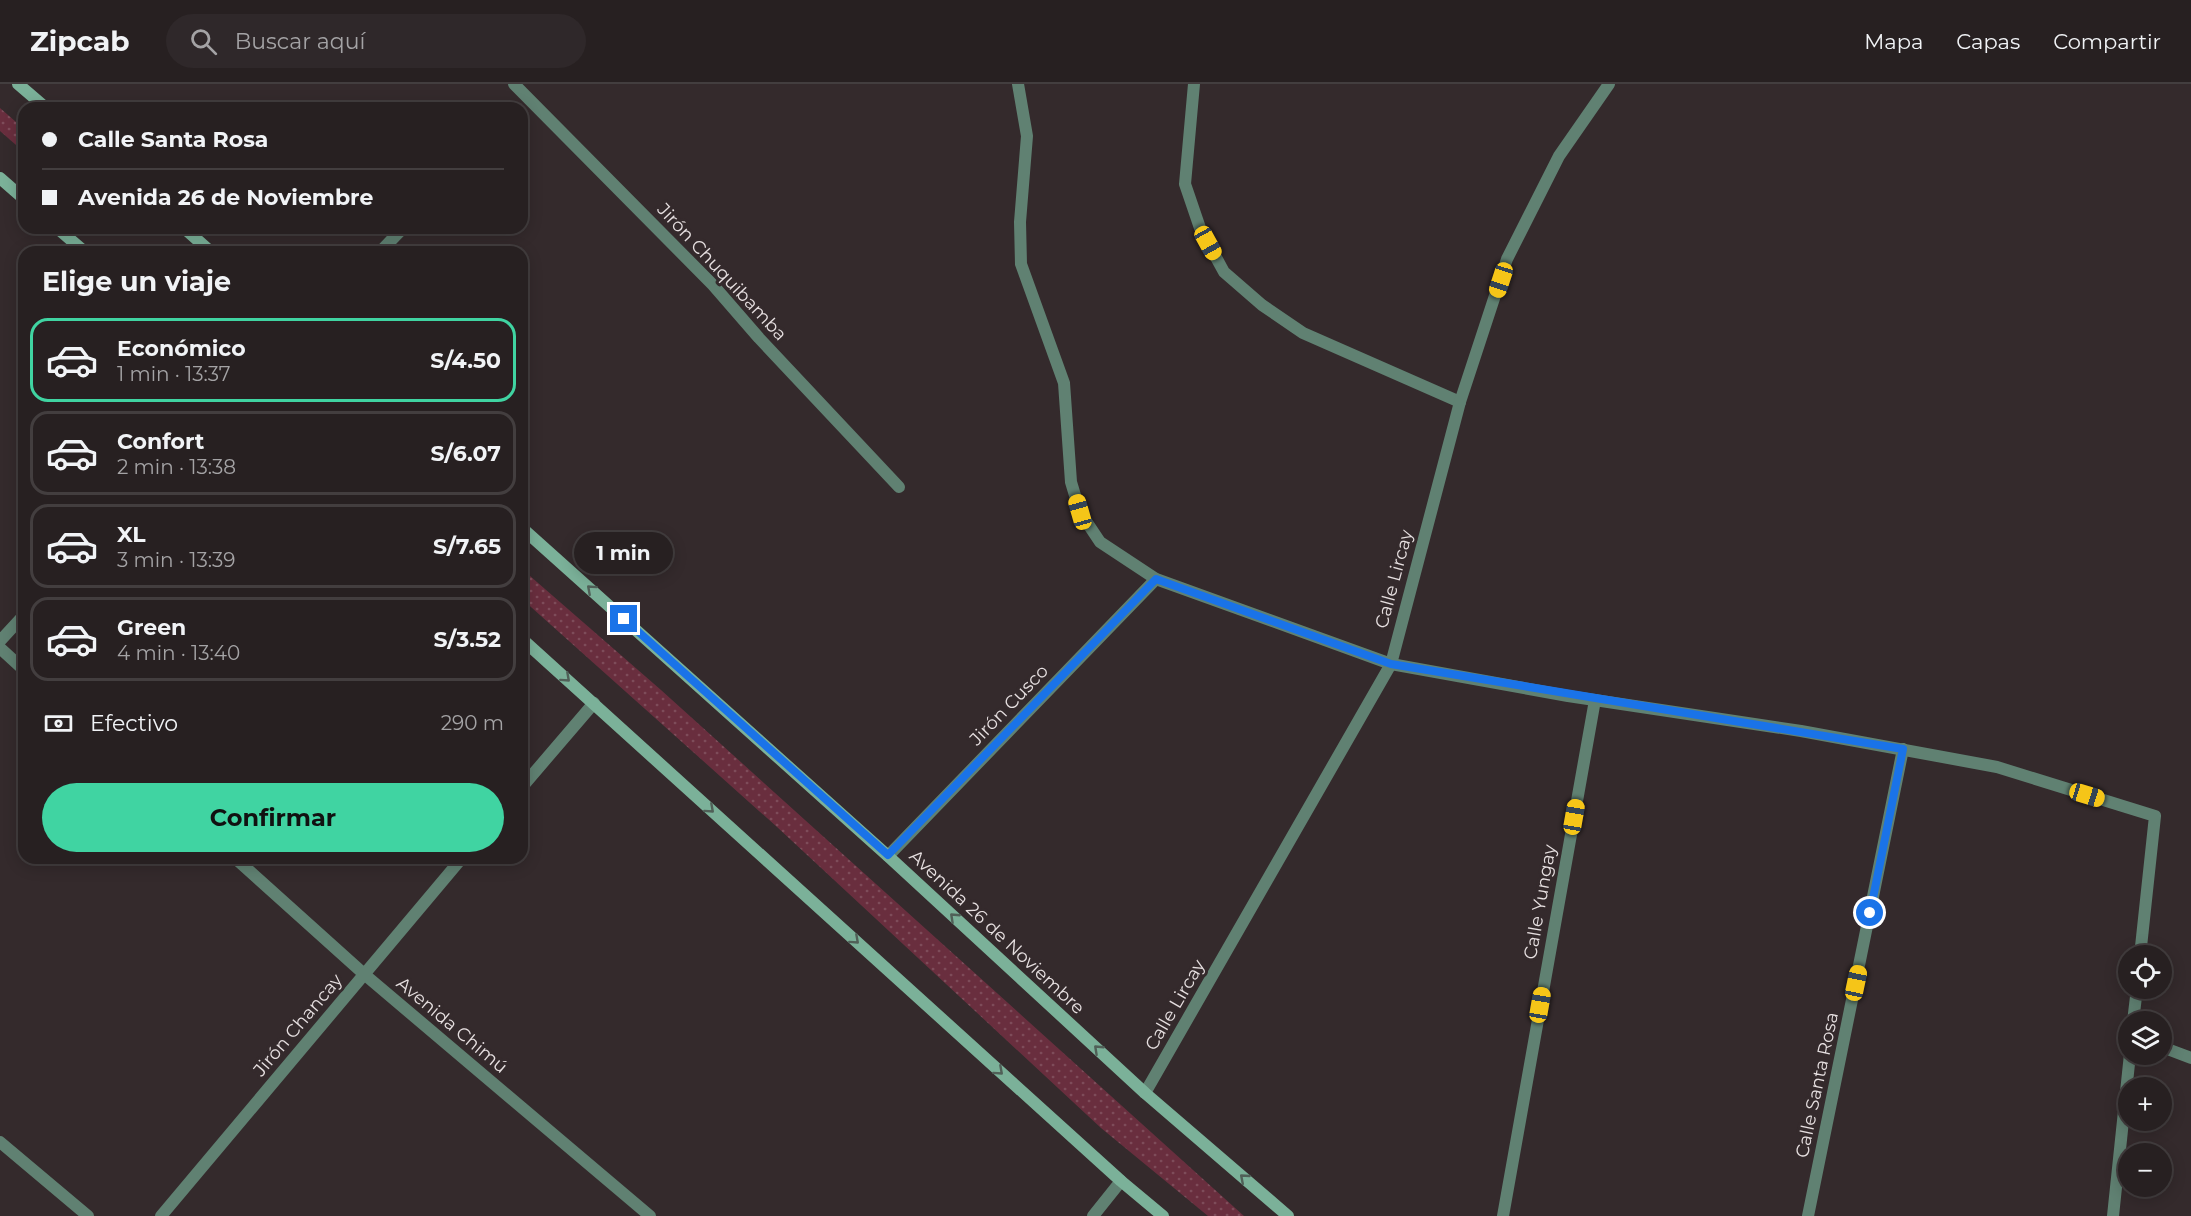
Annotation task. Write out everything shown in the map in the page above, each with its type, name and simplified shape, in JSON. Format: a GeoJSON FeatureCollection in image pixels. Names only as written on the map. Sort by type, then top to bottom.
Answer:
{"type":"FeatureCollection","features":[{"type":"Feature","properties":{"kind":"main road"},"geometry":{"type":"LineString","coordinates":[[18,84],[39,102]]}},
{"type":"Feature","properties":{"kind":"main road"},"geometry":{"type":"LineString","coordinates":[[0,178],[18,194]]}},
{"type":"Feature","properties":{"kind":"main road"},"geometry":{"type":"LineString","coordinates":[[64,234],[78,246]]}},
{"type":"Feature","properties":{"kind":"main road"},"geometry":{"type":"LineString","coordinates":[[191,234],[204,246]]}},
{"type":"Feature","properties":{"kind":"main road","name":"Avenida 26 de Noviembre"},"geometry":{"type":"LineString","coordinates":[[528,533],[888,855],[1145,1093],[1288,1216]]}},
{"type":"Feature","properties":{"kind":"main road"},"geometry":{"type":"LineString","coordinates":[[528,644],[1121,1181],[1163,1216]]}},
{"type":"Feature","properties":{"kind":"street","name":"Jirón Chuquibamba"},"geometry":{"type":"LineString","coordinates":[[514,84],[713,285],[759,338],[899,487]]}},
{"type":"Feature","properties":{"kind":"street"},"geometry":{"type":"LineString","coordinates":[[1018,84],[1027,136],[1020,222],[1021,264],[1064,383],[1071,482],[1080,512],[1100,542],[1156,579],[1391,664],[1594,700],[1903,749],[1996,767],[2155,816],[2141,945]]}},
{"type":"Feature","properties":{"kind":"street"},"geometry":{"type":"LineString","coordinates":[[1194,84],[1185,184],[1200,228],[1224,272],[1262,305],[1303,333],[1460,402]]}},
{"type":"Feature","properties":{"kind":"street","name":"Calle Lircay"},"geometry":{"type":"LineString","coordinates":[[1145,1093],[1391,664],[1460,402],[1508,259],[1559,156],[1609,84]]}},
{"type":"Feature","properties":{"kind":"street"},"geometry":{"type":"LineString","coordinates":[[526,102],[530,98]]}},
{"type":"Feature","properties":{"kind":"street"},"geometry":{"type":"LineString","coordinates":[[386,246],[397,234]]}},
{"type":"Feature","properties":{"kind":"street","name":"Jirón Cusco"},"geometry":{"type":"LineString","coordinates":[[888,855],[1156,579]]}},
{"type":"Feature","properties":{"kind":"street"},"geometry":{"type":"LineString","coordinates":[[0,641],[18,622]]}},
{"type":"Feature","properties":{"kind":"street"},"geometry":{"type":"LineString","coordinates":[[0,648],[18,664]]}},
{"type":"Feature","properties":{"kind":"street","name":"Calle Yungay"},"geometry":{"type":"LineString","coordinates":[[1503,1216],[1594,700]]}},
{"type":"Feature","properties":{"kind":"street"},"geometry":{"type":"LineString","coordinates":[[528,780],[594,703]]}},
{"type":"Feature","properties":{"kind":"street","name":"Calle Santa Rosa"},"geometry":{"type":"LineString","coordinates":[[1808,1216],[1903,749]]}},
{"type":"Feature","properties":{"kind":"street","name":"Avenida Chimú"},"geometry":{"type":"LineString","coordinates":[[242,864],[364,974],[650,1216]]}},
{"type":"Feature","properties":{"kind":"street","name":"Jirón Chancay"},"geometry":{"type":"LineString","coordinates":[[161,1216],[457,864]]}},
{"type":"Feature","properties":{"kind":"street"},"geometry":{"type":"LineString","coordinates":[[2172,1051],[2191,1058]]}},
{"type":"Feature","properties":{"kind":"street"},"geometry":{"type":"LineString","coordinates":[[2113,1216],[2129,1065]]}},
{"type":"Feature","properties":{"kind":"street"},"geometry":{"type":"LineString","coordinates":[[0,1142],[88,1216]]}},
{"type":"Feature","properties":{"kind":"street"},"geometry":{"type":"LineString","coordinates":[[1093,1216],[1121,1181]]}},
{"type":"Feature","properties":{"kind":"shaded area"},"geometry":{"type":"Polygon","coordinates":[[[0,108],[18,124],[18,147],[0,131],[0,108]]]}},
{"type":"Feature","properties":{"kind":"shaded area"},"geometry":{"type":"Polygon","coordinates":[[[528,574],[661,690],[1244,1216],[1208,1216],[1101,1128],[777,827],[528,604],[528,574]]]}},
{"type":"Feature","properties":{"kind":"route"},"geometry":{"type":"LineString","coordinates":[[624,619],[888,855],[1156,579],[1391,664],[1568,696],[1801,731],[1903,749],[1870,913]]}}]}
